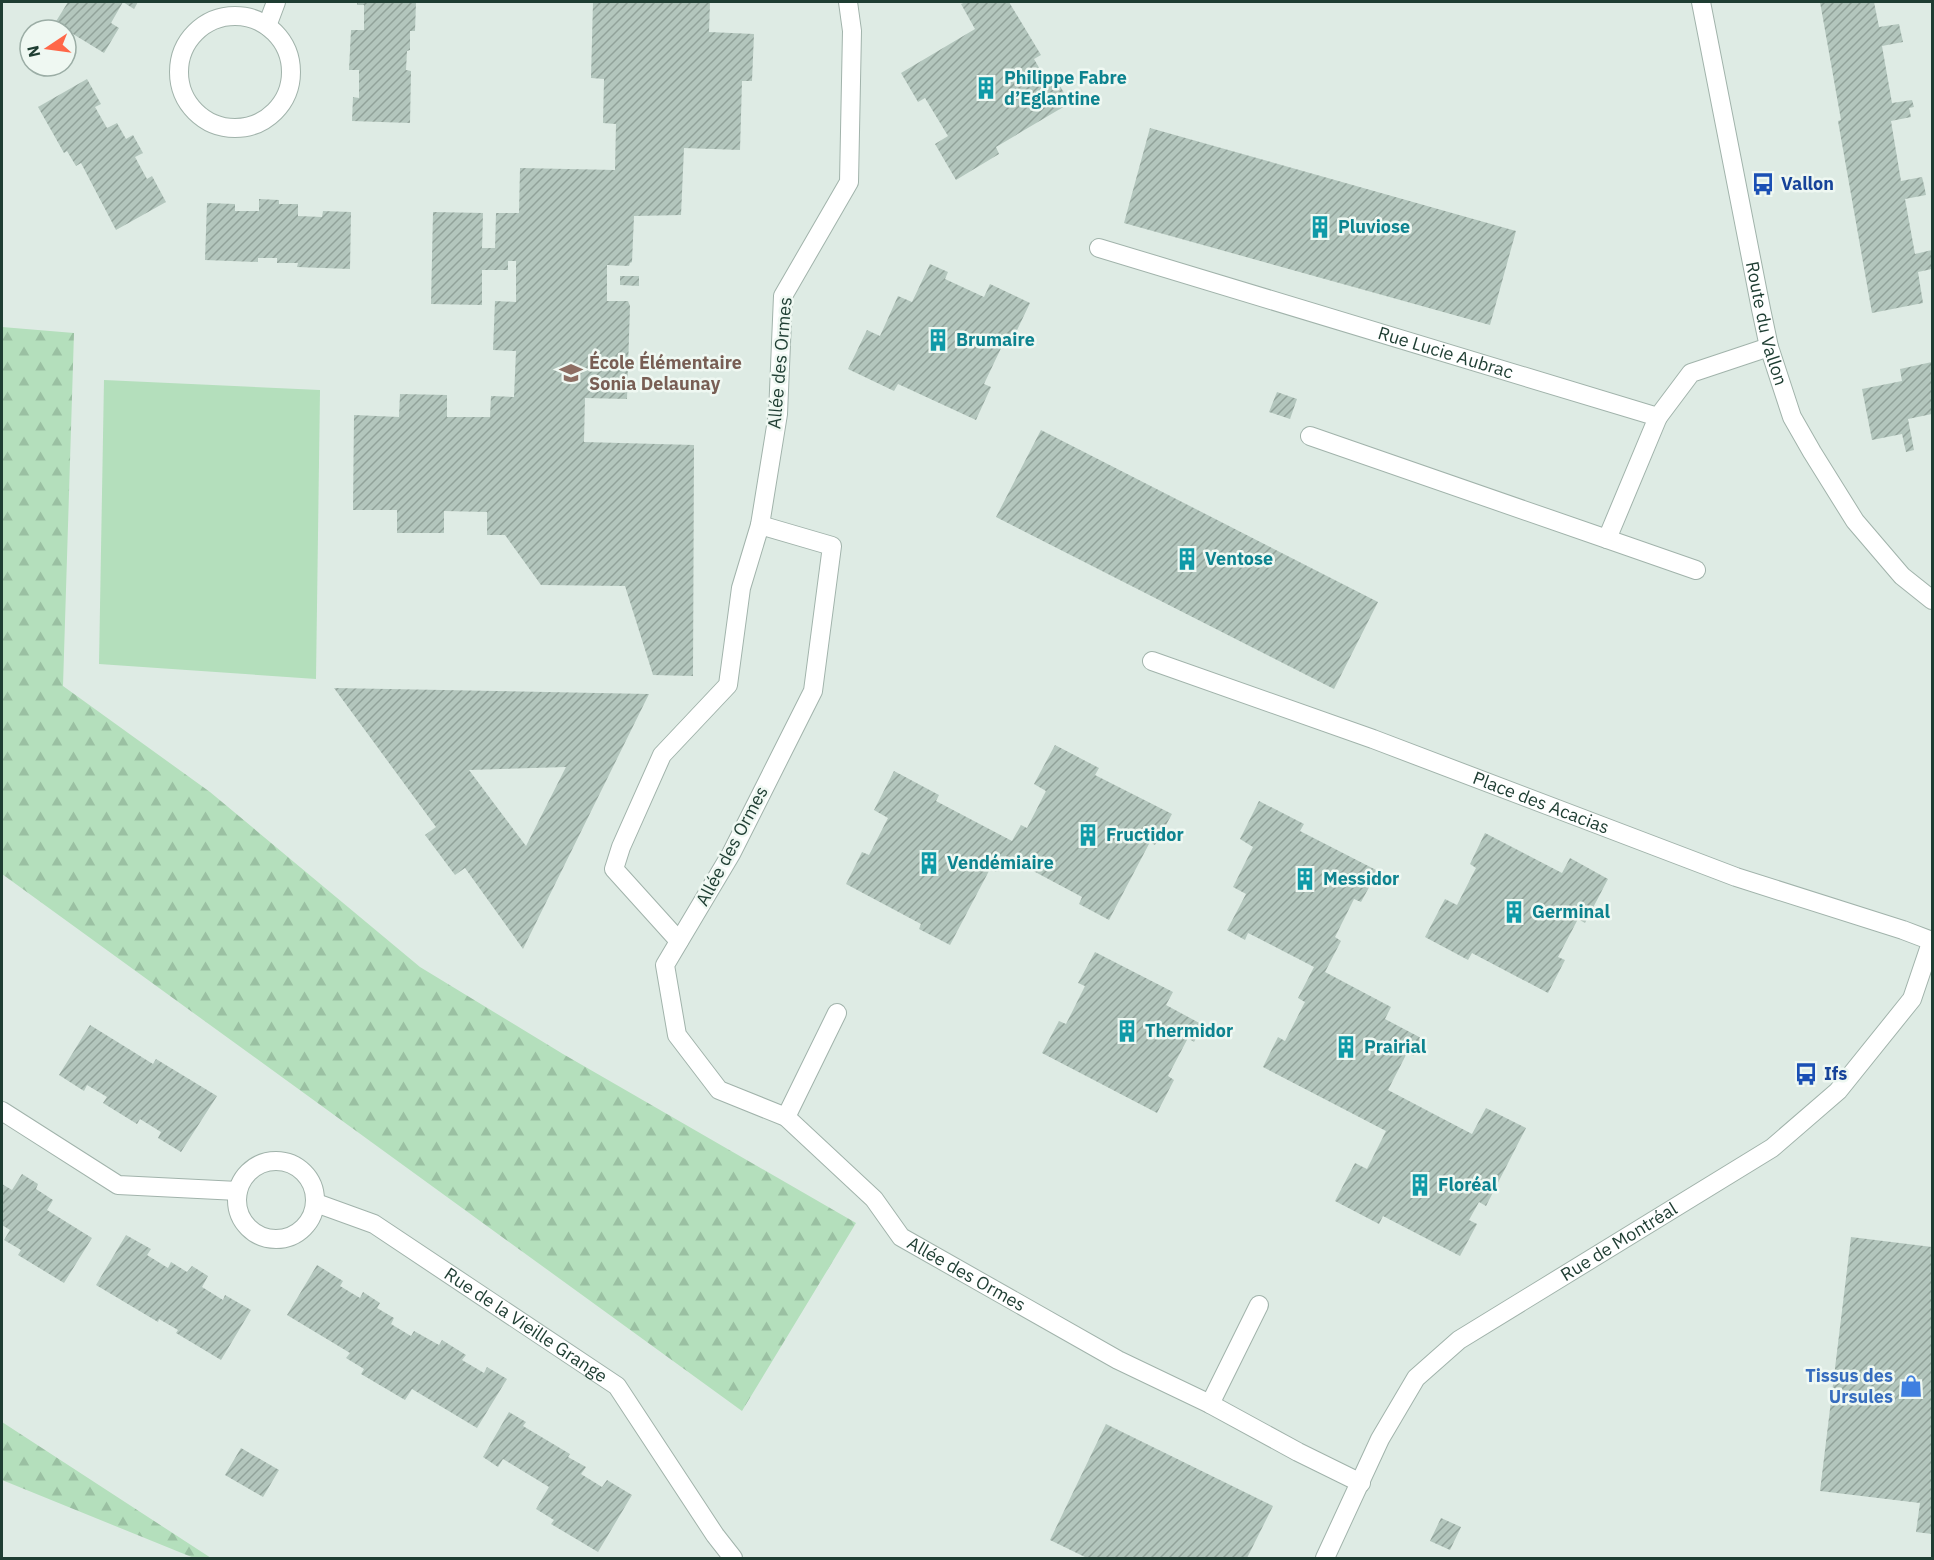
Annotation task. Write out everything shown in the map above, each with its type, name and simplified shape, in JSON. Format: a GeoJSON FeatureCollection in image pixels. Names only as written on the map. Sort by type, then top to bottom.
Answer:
{"type":"FeatureCollection","features":[{"type":"Feature","properties":{"kind":"street"},"geometry":{"type":"LineString","coordinates":[[267,26],[276,2]]}},
{"type":"Feature","properties":{"kind":"street","name":"Allée des Ormes"},"geometry":{"type":"LineString","coordinates":[[679,941],[614,869],[621,847],[662,755],[729,685],[741,588],[760,525],[777,414],[783,296],[849,182],[852,31],[848,2]]}},
{"type":"Feature","properties":{"kind":"street","name":"Route du Vallon"},"geometry":{"type":"LineString","coordinates":[[1701,2],[1769,347],[1792,417],[1855,521],[1902,576],[1932,600]]}},
{"type":"Feature","properties":{"kind":"street"},"geometry":{"type":"LineString","coordinates":[[230,16],[249,18],[267,26],[281,40],[290,61],[291,81],[285,99],[269,118],[252,126],[232,129],[220,127],[202,118],[189,104],[181,88],[179,68],[183,49],[200,28],[217,19],[230,16]]}},
{"type":"Feature","properties":{"kind":"street","name":"Rue Lucie Aubrac"},"geometry":{"type":"LineString","coordinates":[[1099,248],[1658,417]]}},
{"type":"Feature","properties":{"kind":"street"},"geometry":{"type":"LineString","coordinates":[[1607,539],[1658,417],[1691,373],[1769,347]]}},
{"type":"Feature","properties":{"kind":"street"},"geometry":{"type":"LineString","coordinates":[[1310,436],[1696,570]]}},
{"type":"Feature","properties":{"kind":"street","name":"Allée des Ormes"},"geometry":{"type":"LineString","coordinates":[[760,525],[832,546],[813,691],[731,854],[665,965],[677,1035],[718,1090],[786,1117],[874,1200],[901,1237],[1118,1360],[1210,1404],[1361,1483]]}},
{"type":"Feature","properties":{"kind":"street","name":"Place des Acacias"},"geometry":{"type":"LineString","coordinates":[[1152,661],[1373,739],[1736,877],[1932,940]]}},
{"type":"Feature","properties":{"kind":"street","name":"Rue de Montréal"},"geometry":{"type":"LineString","coordinates":[[1325,1558],[1380,1439],[1416,1378],[1459,1340],[1772,1148],[1838,1091],[1912,999],[1932,940]]}},
{"type":"Feature","properties":{"kind":"street"},"geometry":{"type":"LineString","coordinates":[[786,1117],[837,1013]]}},
{"type":"Feature","properties":{"kind":"street"},"geometry":{"type":"LineString","coordinates":[[2,1112],[118,1185],[238,1191]]}},
{"type":"Feature","properties":{"kind":"street"},"geometry":{"type":"LineString","coordinates":[[283,1161],[296,1166],[308,1175],[314,1188],[316,1203],[306,1226],[295,1235],[283,1239],[270,1239],[258,1235],[248,1227],[237,1204],[238,1191],[244,1178],[254,1167],[268,1162],[283,1161]]}},
{"type":"Feature","properties":{"kind":"street","name":"Rue de la Vieille Grange"},"geometry":{"type":"LineString","coordinates":[[316,1203],[374,1224],[617,1386],[715,1535],[733,1558]]}},
{"type":"Feature","properties":{"kind":"street"},"geometry":{"type":"LineString","coordinates":[[1210,1404],[1259,1305]]}},
{"type":"Feature","properties":{"kind":"green space"},"geometry":{"type":"Polygon","coordinates":[[[2,327],[74,333],[63,686],[210,792],[420,967],[563,1054],[856,1223],[742,1411],[2,874],[2,327]]]}},
{"type":"Feature","properties":{"kind":"green space"},"geometry":{"type":"Polygon","coordinates":[[[104,380],[320,390],[316,679],[99,664],[104,380]]]}},
{"type":"Feature","properties":{"kind":"green space"},"geometry":{"type":"Polygon","coordinates":[[[2,1422],[211,1558],[194,1558],[2,1480],[2,1422]]]}},
{"type":"Feature","properties":{"kind":"building"},"geometry":{"type":"Polygon","coordinates":[[[68,2],[123,2],[111,23],[119,28],[104,53],[78,37],[78,18],[58,18],[68,2]]]}},
{"type":"Feature","properties":{"kind":"building"},"geometry":{"type":"Polygon","coordinates":[[[123,2],[138,2],[134,9],[123,2]]]}},
{"type":"Feature","properties":{"kind":"building"},"geometry":{"type":"Polygon","coordinates":[[[357,2],[416,2],[415,31],[410,31],[410,50],[407,51],[406,70],[411,71],[410,123],[352,121],[353,97],[359,98],[359,70],[349,70],[351,30],[364,30],[364,5],[357,5],[357,2]]]}},
{"type":"Feature","properties":{"kind":"building"},"geometry":{"type":"Polygon","coordinates":[[[593,2],[710,2],[709,32],[754,34],[752,81],[742,81],[740,150],[684,148],[681,215],[634,216],[632,262],[629,266],[607,265],[607,301],[628,301],[630,306],[627,399],[585,398],[584,442],[694,445],[693,676],[653,675],[625,586],[541,585],[505,535],[487,535],[487,512],[444,511],[444,533],[397,533],[397,510],[353,510],[354,415],[399,417],[400,394],[447,395],[447,417],[490,417],[491,396],[514,397],[516,351],[493,350],[495,301],[516,302],[516,261],[508,261],[508,270],[482,270],[482,305],[431,304],[433,212],[483,213],[482,248],[495,248],[496,213],[519,213],[520,168],[615,170],[616,124],[603,123],[604,79],[591,78],[593,2]]]}},
{"type":"Feature","properties":{"kind":"building","name":"Philippe Fabre d’Eglantine"},"geometry":{"type":"Polygon","coordinates":[[[1009,2],[1041,55],[1034,59],[1045,78],[1053,74],[1070,103],[996,147],[999,154],[956,180],[935,144],[948,136],[925,98],[918,102],[901,73],[975,29],[961,4],[1009,2]]]}},
{"type":"Feature","properties":{"kind":"building"},"geometry":{"type":"Polygon","coordinates":[[[1820,2],[1874,2],[1879,27],[1899,24],[1903,42],[1882,46],[1892,103],[1912,100],[1914,107],[1909,108],[1911,117],[1891,121],[1901,181],[1922,177],[1926,195],[1905,199],[1915,254],[1932,250],[1932,269],[1918,272],[1923,303],[1872,313],[1838,121],[1841,120],[1820,2]]]}},
{"type":"Feature","properties":{"kind":"building"},"geometry":{"type":"Polygon","coordinates":[[[87,79],[101,104],[95,107],[107,128],[117,123],[126,139],[133,135],[143,153],[135,157],[147,179],[152,176],[166,202],[116,230],[81,163],[76,166],[67,151],[64,153],[38,107],[87,79]]]}},
{"type":"Feature","properties":{"kind":"building","name":"Pluviose"},"geometry":{"type":"Polygon","coordinates":[[[1150,128],[1516,231],[1490,325],[1124,223],[1150,128]]]}},
{"type":"Feature","properties":{"kind":"building"},"geometry":{"type":"Polygon","coordinates":[[[259,199],[279,200],[279,204],[298,204],[298,216],[322,217],[323,211],[351,212],[350,269],[297,267],[298,263],[277,263],[277,258],[258,258],[258,262],[205,260],[207,203],[235,204],[235,211],[259,211],[259,199]]]}},
{"type":"Feature","properties":{"kind":"building","name":"Brumaire"},"geometry":{"type":"Polygon","coordinates":[[[930,264],[948,272],[945,279],[984,297],[990,284],[1030,303],[1009,347],[1003,344],[984,384],[991,387],[976,420],[898,384],[894,391],[848,369],[867,330],[880,336],[898,296],[912,302],[930,264]]]}},
{"type":"Feature","properties":{"kind":"building"},"geometry":{"type":"Polygon","coordinates":[[[620,276],[639,276],[639,286],[620,285],[620,276]]]}},
{"type":"Feature","properties":{"kind":"building"},"geometry":{"type":"Polygon","coordinates":[[[1932,362],[1932,414],[1908,419],[1914,450],[1906,452],[1902,434],[1872,440],[1862,389],[1902,381],[1900,369],[1932,362]]]}},
{"type":"Feature","properties":{"kind":"building"},"geometry":{"type":"Polygon","coordinates":[[[1277,392],[1297,399],[1290,419],[1269,412],[1277,392]]]}},
{"type":"Feature","properties":{"kind":"building","name":"Ventose"},"geometry":{"type":"Polygon","coordinates":[[[1041,430],[1378,602],[1334,689],[996,517],[1041,430]]]}},
{"type":"Feature","properties":{"kind":"building"},"geometry":{"type":"Polygon","coordinates":[[[334,688],[649,694],[523,949],[465,868],[455,875],[425,835],[436,827],[334,688]],[[566,767],[469,770],[526,846],[566,767]]]}},
{"type":"Feature","properties":{"kind":"building"},"geometry":{"type":"Polygon","coordinates":[[[1055,745],[1099,768],[1095,775],[1172,814],[1155,845],[1150,842],[1109,920],[1079,904],[1082,897],[1005,856],[996,872],[990,869],[950,945],[919,929],[921,924],[846,884],[862,852],[869,855],[888,818],[874,810],[894,771],[939,795],[936,801],[1012,841],[1021,825],[1027,828],[1046,791],[1034,784],[1055,745]]]}},
{"type":"Feature","properties":{"kind":"building"},"geometry":{"type":"Polygon","coordinates":[[[1259,801],[1304,824],[1300,831],[1378,871],[1361,902],[1354,899],[1335,937],[1341,941],[1325,972],[1391,1007],[1385,1019],[1423,1039],[1414,1056],[1407,1053],[1388,1090],[1472,1134],[1486,1108],[1526,1128],[1486,1206],[1479,1202],[1469,1220],[1477,1224],[1460,1256],[1383,1216],[1379,1224],[1335,1201],[1355,1163],[1367,1169],[1386,1131],[1263,1067],[1278,1037],[1285,1041],[1305,1002],[1298,998],[1314,967],[1248,933],[1245,940],[1227,930],[1246,894],[1233,887],[1253,847],[1240,839],[1259,801]]]}},
{"type":"Feature","properties":{"kind":"building","name":"Germinal"},"geometry":{"type":"Polygon","coordinates":[[[1485,833],[1562,873],[1570,858],[1608,879],[1585,923],[1578,919],[1558,957],[1565,960],[1548,993],[1472,953],[1468,960],[1425,937],[1445,899],[1457,905],[1476,868],[1470,864],[1485,833]]]}},
{"type":"Feature","properties":{"kind":"building","name":"Thermidor"},"geometry":{"type":"Polygon","coordinates":[[[1095,952],[1173,992],[1166,1005],[1203,1025],[1194,1042],[1188,1038],[1168,1076],[1174,1080],[1157,1113],[1042,1053],[1059,1021],[1066,1024],[1085,986],[1078,983],[1095,952]]]}},
{"type":"Feature","properties":{"kind":"building"},"geometry":{"type":"Polygon","coordinates":[[[90,1025],[153,1064],[156,1059],[217,1096],[181,1152],[158,1138],[161,1132],[140,1119],[137,1124],[103,1103],[107,1097],[87,1085],[84,1091],[59,1075],[90,1025]]]}},
{"type":"Feature","properties":{"kind":"building"},"geometry":{"type":"Polygon","coordinates":[[[22,1174],[38,1184],[36,1189],[53,1200],[47,1210],[92,1238],[64,1283],[18,1255],[21,1250],[4,1240],[10,1230],[2,1225],[2,1184],[12,1190],[22,1174]]]}},
{"type":"Feature","properties":{"kind":"building"},"geometry":{"type":"Polygon","coordinates":[[[126,1235],[151,1249],[147,1255],[168,1268],[171,1262],[187,1272],[192,1266],[208,1276],[202,1287],[223,1300],[225,1295],[251,1310],[221,1360],[176,1333],[178,1330],[159,1319],[158,1322],[96,1285],[126,1235]]]}},
{"type":"Feature","properties":{"kind":"building"},"geometry":{"type":"Polygon","coordinates":[[[1851,1237],[1932,1247],[1932,1534],[1916,1532],[1920,1503],[1820,1491],[1851,1237]]]}},
{"type":"Feature","properties":{"kind":"building"},"geometry":{"type":"Polygon","coordinates":[[[317,1265],[343,1281],[340,1286],[360,1298],[363,1292],[380,1303],[377,1308],[394,1318],[391,1324],[411,1336],[414,1331],[439,1345],[442,1340],[466,1355],[462,1360],[484,1373],[487,1367],[507,1379],[477,1428],[412,1389],[405,1400],[361,1374],[364,1369],[346,1358],[350,1353],[287,1315],[317,1265]]]}},
{"type":"Feature","properties":{"kind":"building"},"geometry":{"type":"Polygon","coordinates":[[[509,1412],[526,1422],[523,1426],[570,1454],[568,1457],[586,1467],[581,1474],[602,1487],[607,1480],[632,1495],[598,1552],[551,1524],[554,1520],[536,1509],[549,1487],[503,1459],[498,1467],[483,1457],[509,1412]]]}},
{"type":"Feature","properties":{"kind":"building"},"geometry":{"type":"Polygon","coordinates":[[[1106,1424],[1273,1506],[1247,1558],[1087,1558],[1050,1540],[1106,1424]]]}},
{"type":"Feature","properties":{"kind":"building"},"geometry":{"type":"Polygon","coordinates":[[[241,1448],[279,1470],[263,1497],[225,1475],[241,1448]]]}},
{"type":"Feature","properties":{"kind":"building"},"geometry":{"type":"Polygon","coordinates":[[[1441,1518],[1461,1527],[1450,1550],[1430,1541],[1441,1518]]]}},
{"type":"Feature","properties":{"kind":"place","name":"Philippe Fabre d’Eglantine"},"geometry":{"type":"Point","coordinates":[986,88]}},
{"type":"Feature","properties":{"kind":"place","name":"Vallon"},"geometry":{"type":"Point","coordinates":[1763,184]}},
{"type":"Feature","properties":{"kind":"place","name":"Pluviose"},"geometry":{"type":"Point","coordinates":[1320,227]}},
{"type":"Feature","properties":{"kind":"place","name":"Brumaire"},"geometry":{"type":"Point","coordinates":[938,340]}},
{"type":"Feature","properties":{"kind":"place","name":"École Élémentaire Sonia Delaunay"},"geometry":{"type":"Point","coordinates":[571,373]}},
{"type":"Feature","properties":{"kind":"place","name":"Ventose"},"geometry":{"type":"Point","coordinates":[1187,559]}},
{"type":"Feature","properties":{"kind":"place","name":"Fructidor"},"geometry":{"type":"Point","coordinates":[1088,835]}},
{"type":"Feature","properties":{"kind":"place","name":"Vendémiaire"},"geometry":{"type":"Point","coordinates":[929,863]}},
{"type":"Feature","properties":{"kind":"place","name":"Messidor"},"geometry":{"type":"Point","coordinates":[1305,879]}},
{"type":"Feature","properties":{"kind":"place","name":"Germinal"},"geometry":{"type":"Point","coordinates":[1514,912]}},
{"type":"Feature","properties":{"kind":"place","name":"Thermidor"},"geometry":{"type":"Point","coordinates":[1127,1031]}},
{"type":"Feature","properties":{"kind":"place","name":"Prairial"},"geometry":{"type":"Point","coordinates":[1346,1047]}},
{"type":"Feature","properties":{"kind":"place","name":"Ifs"},"geometry":{"type":"Point","coordinates":[1806,1074]}},
{"type":"Feature","properties":{"kind":"place","name":"Floréal"},"geometry":{"type":"Point","coordinates":[1420,1185]}},
{"type":"Feature","properties":{"kind":"place","name":"Tissus des Ursules"},"geometry":{"type":"Point","coordinates":[1911,1386]}}]}
